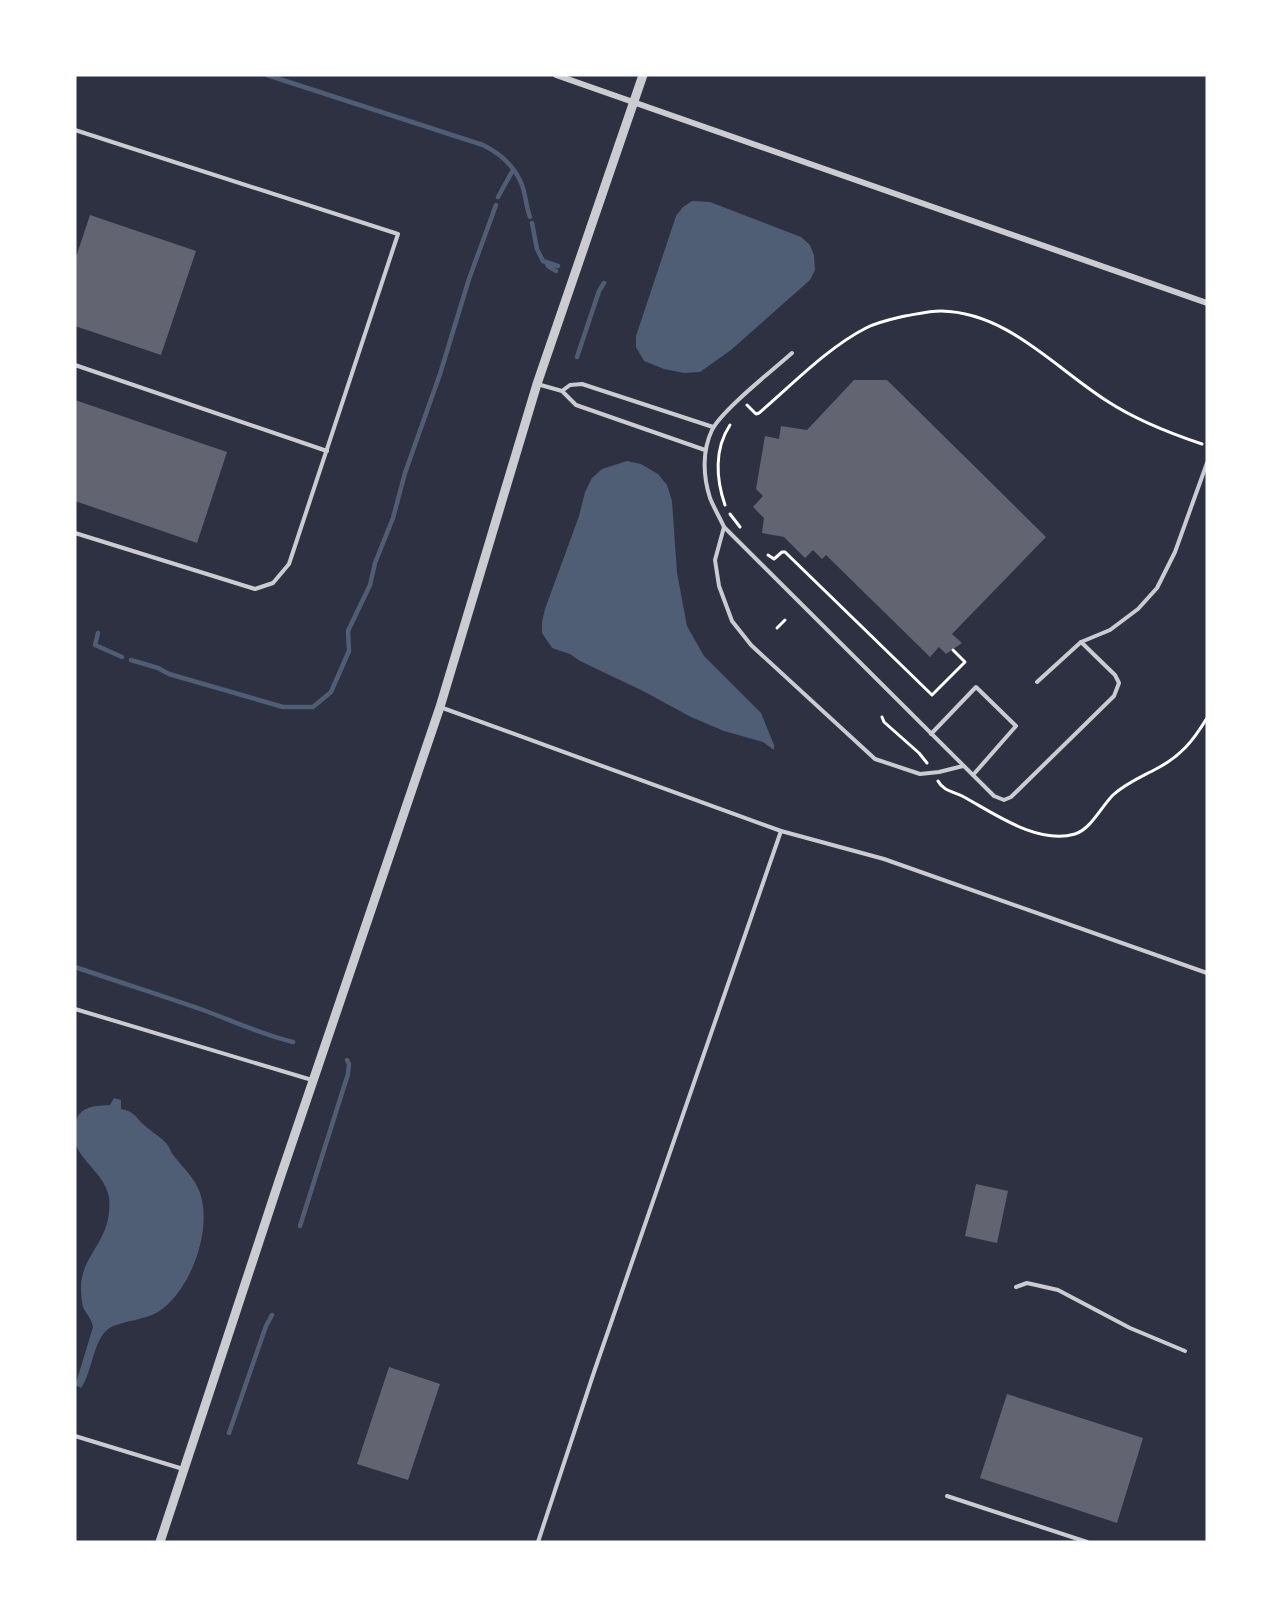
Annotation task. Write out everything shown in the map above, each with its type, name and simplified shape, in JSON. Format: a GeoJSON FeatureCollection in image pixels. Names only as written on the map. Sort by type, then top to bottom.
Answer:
{"type":"FeatureCollection","features":[{"type":"Feature","properties":{"kind":"street"},"geometry":{"type":"LineString","coordinates":[[556,75],[1207,303]]}},
{"type":"Feature","properties":{"kind":"street"},"geometry":{"type":"LineString","coordinates":[[160,1542],[312,1080],[440,707],[537,384],[643,75]]}},
{"type":"Feature","properties":{"kind":"lane"},"geometry":{"type":"LineString","coordinates":[[75,130],[398,234],[289,564],[273,583],[255,589],[75,534]]}},
{"type":"Feature","properties":{"kind":"lane"},"geometry":{"type":"LineString","coordinates":[[792,353],[737,402],[713,428],[705,450],[705,476],[710,498],[724,527],[994,796],[1004,800],[1011,797],[1114,696],[1119,683],[1115,675],[1082,642]]}},
{"type":"Feature","properties":{"kind":"lane"},"geometry":{"type":"LineString","coordinates":[[75,365],[327,452]]}},
{"type":"Feature","properties":{"kind":"lane"},"geometry":{"type":"LineString","coordinates":[[537,384],[562,391],[576,405],[705,450]]}},
{"type":"Feature","properties":{"kind":"lane"},"geometry":{"type":"LineString","coordinates":[[562,391],[570,385],[582,384],[713,428]]}},
{"type":"Feature","properties":{"kind":"lane"},"geometry":{"type":"LineString","coordinates":[[1037,682],[1082,642],[1110,630],[1138,609],[1156,588],[1175,552],[1207,463]]}},
{"type":"Feature","properties":{"kind":"lane"},"geometry":{"type":"LineString","coordinates":[[724,527],[715,560],[719,586],[732,621],[751,645],[875,759],[920,774],[963,766]]}},
{"type":"Feature","properties":{"kind":"lane"},"geometry":{"type":"LineString","coordinates":[[931,734],[976,687],[1016,726],[973,775]]}},
{"type":"Feature","properties":{"kind":"lane"},"geometry":{"type":"LineString","coordinates":[[440,707],[782,831],[884,859],[1207,973]]}},
{"type":"Feature","properties":{"kind":"lane"},"geometry":{"type":"LineString","coordinates":[[538,1542],[594,1372],[782,831]]}},
{"type":"Feature","properties":{"kind":"lane"},"geometry":{"type":"LineString","coordinates":[[75,1009],[312,1080]]}},
{"type":"Feature","properties":{"kind":"lane"},"geometry":{"type":"LineString","coordinates":[[1016,1287],[1027,1283],[1058,1290],[1130,1328],[1185,1350]]}},
{"type":"Feature","properties":{"kind":"lane"},"geometry":{"type":"LineString","coordinates":[[75,1436],[184,1469]]}},
{"type":"Feature","properties":{"kind":"lane"},"geometry":{"type":"LineString","coordinates":[[947,1496],[1087,1542]]}},
{"type":"Feature","properties":{"kind":"path"},"geometry":{"type":"LineString","coordinates":[[742,408],[748,405],[753,412],[759,413],[839,345],[866,328],[893,319],[942,311],[968,316],[998,327],[1040,350],[1095,393],[1125,412],[1168,432],[1202,444]]}},
{"type":"Feature","properties":{"kind":"path"},"geometry":{"type":"LineString","coordinates":[[731,423],[720,446],[719,477],[726,506],[744,532]]}},
{"type":"Feature","properties":{"kind":"path"},"geometry":{"type":"LineString","coordinates":[[764,551],[774,559],[785,552],[916,682],[932,695],[965,662],[953,650]]}},
{"type":"Feature","properties":{"kind":"path"},"geometry":{"type":"LineString","coordinates":[[777,628],[785,620]]}},
{"type":"Feature","properties":{"kind":"path"},"geometry":{"type":"LineString","coordinates":[[882,717],[884,722],[927,763]]}},
{"type":"Feature","properties":{"kind":"path"},"geometry":{"type":"LineString","coordinates":[[938,781],[943,788],[1010,822],[1051,836],[1072,835],[1088,825],[1122,788],[1181,753],[1207,718]]}},
{"type":"Feature","properties":{"kind":"water"},"geometry":{"type":"Polygon","coordinates":[[[692,201],[710,202],[801,237],[810,245],[814,255],[815,270],[810,280],[731,350],[700,372],[684,373],[664,369],[644,361],[636,347],[636,336],[676,216],[692,201]]]}},
{"type":"Feature","properties":{"kind":"water"},"geometry":{"type":"Polygon","coordinates":[[[627,461],[641,464],[658,474],[667,485],[672,501],[677,573],[687,626],[704,656],[761,713],[774,750],[763,742],[724,731],[691,717],[570,654],[552,648],[542,633],[545,609],[579,516],[585,492],[592,478],[602,469],[627,461]]]}},
{"type":"Feature","properties":{"kind":"water"},"geometry":{"type":"Polygon","coordinates":[[[114,1098],[121,1100],[121,1109],[129,1111],[164,1141],[192,1178],[200,1193],[203,1208],[201,1242],[189,1275],[170,1303],[158,1312],[111,1327],[102,1335],[81,1388],[76,1383],[93,1327],[83,1307],[81,1284],[87,1263],[107,1224],[109,1198],[100,1178],[80,1153],[74,1133],[76,1121],[81,1112],[90,1107],[110,1105],[114,1098]]]}},
{"type":"Feature","properties":{"kind":"building"},"geometry":{"type":"Polygon","coordinates":[[[90,215],[196,251],[161,355],[75,326],[75,260],[90,215]]]}},
{"type":"Feature","properties":{"kind":"building"},"geometry":{"type":"Polygon","coordinates":[[[854,380],[887,380],[1046,537],[952,634],[962,643],[946,654],[939,647],[930,657],[826,555],[822,559],[813,550],[805,558],[784,537],[762,533],[764,518],[753,507],[763,496],[756,489],[765,436],[779,439],[781,426],[807,430],[854,380]]]}},
{"type":"Feature","properties":{"kind":"building"},"geometry":{"type":"Polygon","coordinates":[[[75,400],[227,452],[197,543],[75,501],[75,400]]]}},
{"type":"Feature","properties":{"kind":"building"},"geometry":{"type":"Polygon","coordinates":[[[976,1184],[1008,1191],[997,1243],[965,1236],[976,1184]]]}},
{"type":"Feature","properties":{"kind":"building"},"geometry":{"type":"Polygon","coordinates":[[[389,1367],[440,1384],[408,1480],[357,1464],[389,1367]]]}},
{"type":"Feature","properties":{"kind":"building"},"geometry":{"type":"Polygon","coordinates":[[[1007,1394],[1143,1438],[1117,1523],[980,1478],[1007,1394]]]}},
{"type":"Feature","properties":{"kind":"waterway"},"geometry":{"type":"LineString","coordinates":[[267,75],[483,145],[507,161],[515,172],[522,185],[530,217]]}},
{"type":"Feature","properties":{"kind":"waterway"},"geometry":{"type":"LineString","coordinates":[[498,197],[513,170]]}},
{"type":"Feature","properties":{"kind":"waterway"},"geometry":{"type":"LineString","coordinates":[[131,660],[158,668],[169,674],[283,707],[313,707],[331,692],[349,651],[348,631],[370,585],[375,563],[393,518],[405,473],[440,374],[469,279],[496,205]]}},
{"type":"Feature","properties":{"kind":"waterway"},"geometry":{"type":"LineString","coordinates":[[532,223],[537,249],[543,261],[558,266]]}},
{"type":"Feature","properties":{"kind":"waterway"},"geometry":{"type":"LineString","coordinates":[[546,262],[556,271]]}},
{"type":"Feature","properties":{"kind":"waterway"},"geometry":{"type":"LineString","coordinates":[[577,357],[599,291],[604,283]]}},
{"type":"Feature","properties":{"kind":"waterway"},"geometry":{"type":"LineString","coordinates":[[98,633],[95,645],[122,657]]}},
{"type":"Feature","properties":{"kind":"waterway"},"geometry":{"type":"LineString","coordinates":[[75,967],[293,1042]]}},
{"type":"Feature","properties":{"kind":"waterway"},"geometry":{"type":"LineString","coordinates":[[300,1226],[348,1074],[347,1060]]}},
{"type":"Feature","properties":{"kind":"waterway"},"geometry":{"type":"LineString","coordinates":[[229,1433],[266,1326],[272,1315]]}}]}
